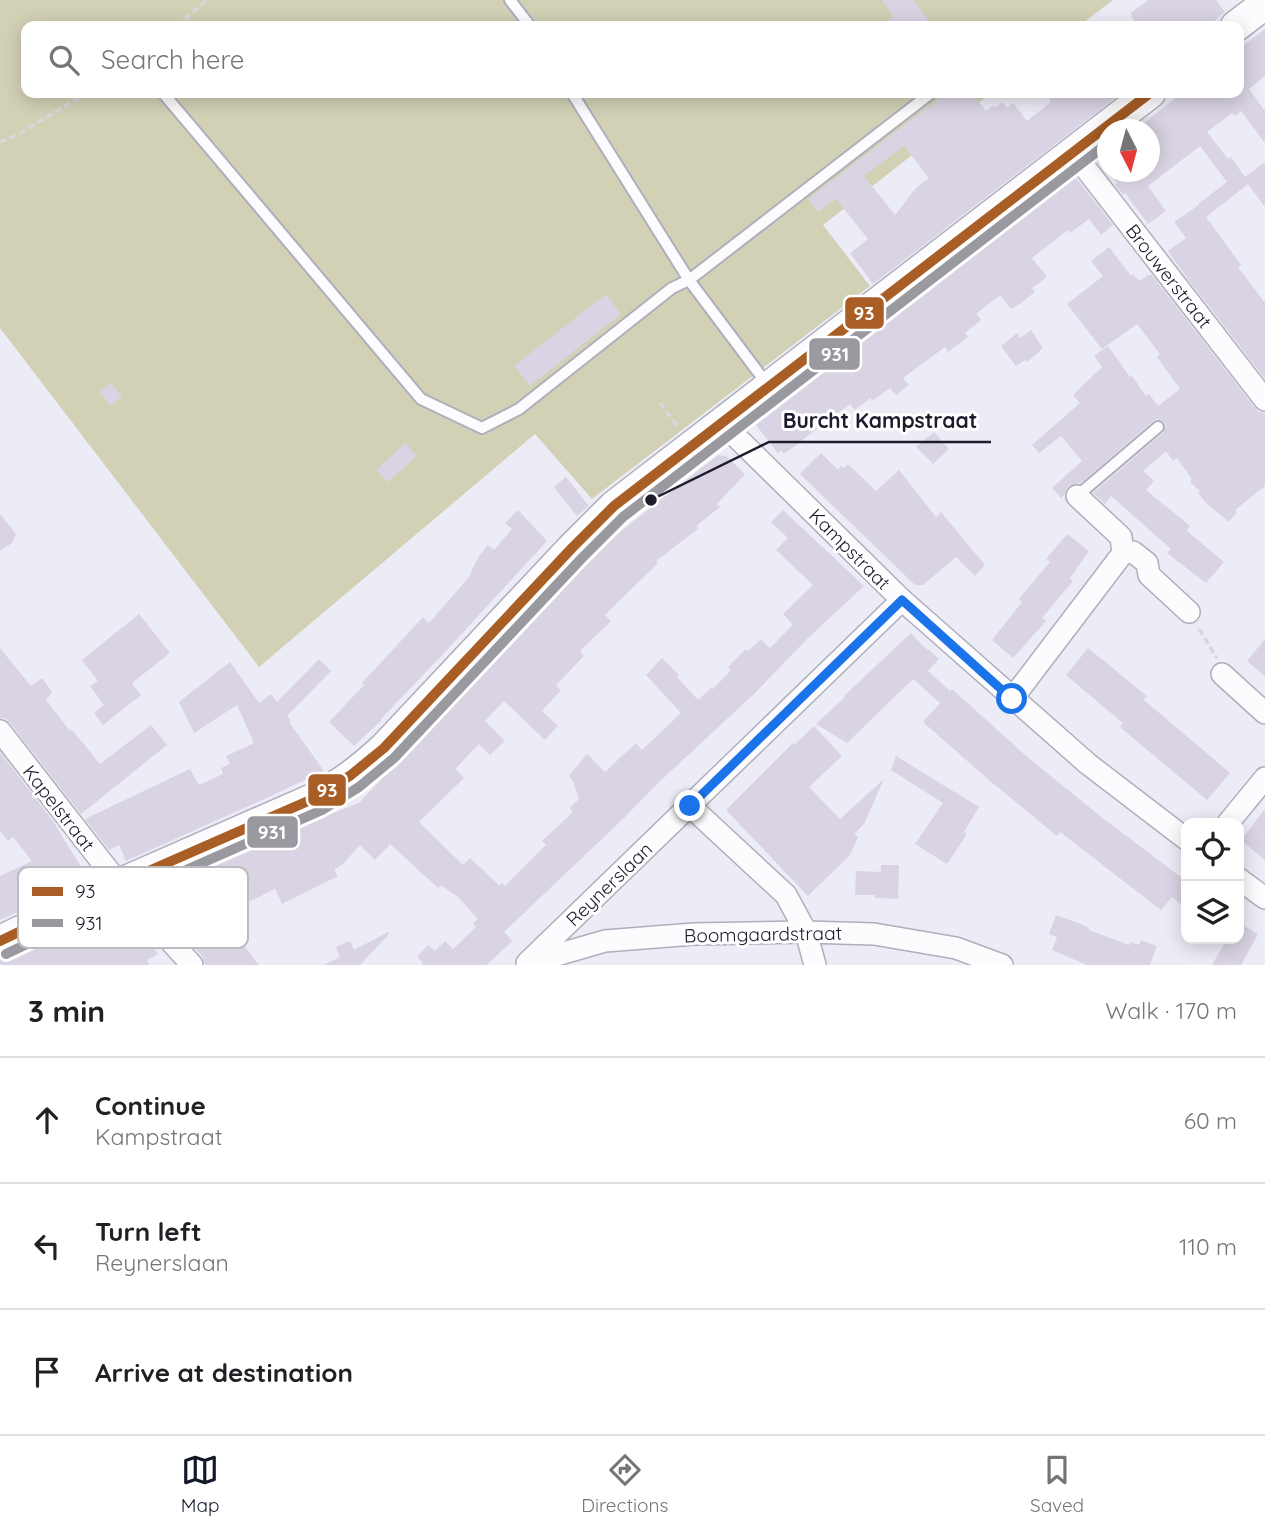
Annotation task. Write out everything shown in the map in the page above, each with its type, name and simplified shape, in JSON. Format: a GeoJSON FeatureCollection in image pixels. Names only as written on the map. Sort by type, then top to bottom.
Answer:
{"type":"FeatureCollection","features":[{"type":"Feature","properties":{"kind":"street"},"geometry":{"type":"LineString","coordinates":[[1243,21],[1265,4]]}},
{"type":"Feature","properties":{"kind":"street"},"geometry":{"type":"LineString","coordinates":[[158,867],[315,798],[340,785],[360,770],[384,748],[600,519],[1143,98]]}},
{"type":"Feature","properties":{"kind":"street","name":"Brouwerstraat"},"geometry":{"type":"LineString","coordinates":[[1073,152],[1265,400]]}},
{"type":"Feature","properties":{"kind":"street","name":"Kampstraat"},"geometry":{"type":"LineString","coordinates":[[722,423],[902,600],[1012,699],[1088,764],[1181,835]]}},
{"type":"Feature","properties":{"kind":"street"},"geometry":{"type":"LineString","coordinates":[[1012,699],[1123,552],[1121,537],[1077,496]]}},
{"type":"Feature","properties":{"kind":"street"},"geometry":{"type":"LineString","coordinates":[[1123,552],[1133,552],[1147,563],[1149,575],[1189,612]]}},
{"type":"Feature","properties":{"kind":"street","name":"Reynerslaan"},"geometry":{"type":"LineString","coordinates":[[526,964],[902,600]]}},
{"type":"Feature","properties":{"kind":"street"},"geometry":{"type":"LineString","coordinates":[[1222,674],[1265,713]]}},
{"type":"Feature","properties":{"kind":"street","name":"Kapelstraat"},"geometry":{"type":"LineString","coordinates":[[0,732],[106,867]]}},
{"type":"Feature","properties":{"kind":"street"},"geometry":{"type":"LineString","coordinates":[[1232,818],[1265,778]]}},
{"type":"Feature","properties":{"kind":"street"},"geometry":{"type":"LineString","coordinates":[[690,806],[786,895],[806,932],[815,965]]}},
{"type":"Feature","properties":{"kind":"street"},"geometry":{"type":"LineString","coordinates":[[1243,881],[1265,898]]}},
{"type":"Feature","properties":{"kind":"street"},"geometry":{"type":"LineString","coordinates":[[0,941],[18,932]]}},
{"type":"Feature","properties":{"kind":"street","name":"Boomgaardstraat"},"geometry":{"type":"LineString","coordinates":[[526,964],[605,941],[694,934],[806,932],[874,934],[956,948],[1002,965]]}},
{"type":"Feature","properties":{"kind":"street","name":"Kapelstraat"},"geometry":{"type":"LineString","coordinates":[[177,948],[192,965]]}},
{"type":"Feature","properties":{"kind":"lane"},"geometry":{"type":"LineString","coordinates":[[510,0],[526,21]]}},
{"type":"Feature","properties":{"kind":"lane"},"geometry":{"type":"LineString","coordinates":[[167,98],[421,399],[482,428],[519,409],[672,288],[689,280],[925,98]]}},
{"type":"Feature","properties":{"kind":"lane"},"geometry":{"type":"LineString","coordinates":[[575,98],[689,280],[769,386]]}},
{"type":"Feature","properties":{"kind":"lane"},"geometry":{"type":"LineString","coordinates":[[1077,496],[1158,427]]}},
{"type":"Feature","properties":{"kind":"path"},"geometry":{"type":"LineString","coordinates":[[183,21],[207,0]]}},
{"type":"Feature","properties":{"kind":"path"},"geometry":{"type":"LineString","coordinates":[[0,142],[79,98]]}},
{"type":"Feature","properties":{"kind":"path"},"geometry":{"type":"LineString","coordinates":[[660,403],[679,429]]}},
{"type":"Feature","properties":{"kind":"path"},"geometry":{"type":"LineString","coordinates":[[1189,612],[1224,670],[1222,674]]}},
{"type":"Feature","properties":{"kind":"green space"},"geometry":{"type":"Polygon","coordinates":[[[0,0],[1113,0],[1086,21],[21,21],[21,98],[985,98],[823,225],[870,286],[592,499],[535,434],[259,667],[0,328],[0,0]]]}},
{"type":"Feature","properties":{"kind":"building"},"geometry":{"type":"Polygon","coordinates":[[[882,0],[914,0],[929,21],[888,21],[894,17],[882,0]]]}},
{"type":"Feature","properties":{"kind":"building"},"geometry":{"type":"Polygon","coordinates":[[[1148,0],[1216,0],[1225,12],[1214,21],[1134,21],[1131,13],[1148,0]]]}},
{"type":"Feature","properties":{"kind":"building"},"geometry":{"type":"Polygon","coordinates":[[[1265,29],[1265,76],[1249,89],[1265,111],[1265,143],[1241,111],[1235,116],[1232,113],[1207,132],[1228,159],[1231,157],[1245,177],[1265,162],[1265,207],[1248,184],[1206,217],[1265,303],[1265,379],[1168,251],[1186,238],[1174,222],[1227,182],[1200,146],[1160,177],[1160,119],[1149,119],[1176,98],[1244,98],[1244,45],[1265,29]]]}},
{"type":"Feature","properties":{"kind":"building"},"geometry":{"type":"Polygon","coordinates":[[[939,98],[976,98],[986,111],[1002,102],[1007,108],[1013,103],[1027,121],[1051,102],[1050,98],[1115,98],[873,284],[850,253],[868,239],[836,199],[818,212],[808,199],[939,98]],[[904,146],[864,176],[895,215],[916,188],[929,178],[904,146]]]}},
{"type":"Feature","properties":{"kind":"building"},"geometry":{"type":"Polygon","coordinates":[[[1073,178],[1077,179],[1113,225],[1101,235],[1089,219],[1070,233],[1068,230],[1032,258],[1047,277],[1032,288],[1035,292],[1021,303],[1011,309],[1000,295],[976,314],[981,320],[965,333],[968,337],[948,352],[945,347],[903,378],[909,385],[896,395],[890,388],[872,401],[870,398],[855,410],[850,404],[784,454],[781,450],[778,453],[756,425],[1073,178]]]}},
{"type":"Feature","properties":{"kind":"building"},"geometry":{"type":"Polygon","coordinates":[[[1116,182],[1153,182],[1148,186],[1166,211],[1148,224],[1114,183],[1118,184],[1116,182]]]}},
{"type":"Feature","properties":{"kind":"building"},"geometry":{"type":"Polygon","coordinates":[[[1109,247],[1131,276],[1133,274],[1139,281],[1152,275],[1255,408],[1265,413],[1265,486],[1235,510],[1237,512],[1229,522],[1205,502],[1177,458],[1173,461],[1166,451],[1143,471],[1154,481],[1146,490],[1190,526],[1187,531],[1224,562],[1206,583],[1167,553],[1171,549],[1111,496],[1105,504],[1093,493],[1163,433],[1166,426],[1163,421],[1153,421],[1082,482],[1068,487],[1061,498],[1052,488],[1082,461],[1061,436],[1039,453],[1032,445],[1080,403],[1073,395],[1102,367],[1094,356],[1108,346],[1130,377],[1132,376],[1146,396],[1149,394],[1158,406],[1180,389],[1157,357],[1160,354],[1137,324],[1102,349],[1067,304],[1103,276],[1091,261],[1109,247]]]}},
{"type":"Feature","properties":{"kind":"building"},"geometry":{"type":"Polygon","coordinates":[[[606,294],[621,314],[530,386],[514,366],[606,294]]]}},
{"type":"Feature","properties":{"kind":"building"},"geometry":{"type":"Polygon","coordinates":[[[1031,330],[1043,348],[1027,362],[1025,360],[1016,366],[1001,346],[1017,333],[1020,338],[1031,330]]]}},
{"type":"Feature","properties":{"kind":"building"},"geometry":{"type":"Polygon","coordinates":[[[111,383],[122,396],[111,406],[99,392],[111,383]]]}},
{"type":"Feature","properties":{"kind":"building"},"geometry":{"type":"Polygon","coordinates":[[[934,432],[949,449],[933,464],[916,447],[934,432]]]}},
{"type":"Feature","properties":{"kind":"building"},"geometry":{"type":"Polygon","coordinates":[[[405,443],[417,456],[388,482],[376,470],[405,443]]]}},
{"type":"Feature","properties":{"kind":"building"},"geometry":{"type":"Polygon","coordinates":[[[821,453],[838,470],[848,464],[876,491],[899,470],[936,517],[941,512],[985,565],[975,576],[956,557],[923,585],[915,585],[800,474],[821,453]]]}},
{"type":"Feature","properties":{"kind":"building"},"geometry":{"type":"Polygon","coordinates":[[[718,455],[726,456],[745,474],[717,504],[720,507],[696,526],[699,528],[656,561],[658,563],[605,615],[611,621],[580,651],[584,656],[556,685],[561,690],[542,711],[558,726],[545,740],[504,701],[485,721],[505,741],[490,755],[479,744],[455,769],[464,778],[419,822],[463,865],[470,858],[500,886],[502,883],[505,886],[546,845],[542,841],[573,812],[570,808],[579,799],[569,776],[587,754],[605,772],[636,743],[642,750],[681,713],[646,675],[662,658],[698,700],[731,670],[728,667],[746,649],[748,651],[761,639],[770,648],[793,625],[783,614],[813,585],[776,550],[788,538],[771,522],[783,510],[864,586],[504,932],[512,941],[487,965],[421,965],[423,963],[417,957],[428,945],[435,951],[445,941],[453,949],[476,927],[473,923],[478,919],[458,897],[441,885],[438,888],[390,844],[375,860],[360,845],[334,870],[338,876],[282,904],[275,889],[248,902],[248,867],[202,867],[359,803],[541,610],[620,532],[718,455]]]}},
{"type":"Feature","properties":{"kind":"building"},"geometry":{"type":"Polygon","coordinates":[[[566,477],[589,506],[577,516],[554,487],[566,477]]]}},
{"type":"Feature","properties":{"kind":"building"},"geometry":{"type":"Polygon","coordinates":[[[518,510],[547,541],[382,720],[354,746],[329,722],[423,617],[429,623],[470,576],[488,545],[494,550],[512,529],[505,523],[518,510]]]}},
{"type":"Feature","properties":{"kind":"building"},"geometry":{"type":"Polygon","coordinates":[[[0,514],[16,534],[12,543],[0,551],[0,514]]]}},
{"type":"Feature","properties":{"kind":"building"},"geometry":{"type":"Polygon","coordinates":[[[1067,534],[1089,551],[1070,578],[1073,581],[1042,618],[1046,621],[1013,658],[992,640],[1022,602],[1019,599],[1050,562],[1046,559],[1067,534]]]}},
{"type":"Feature","properties":{"kind":"building"},"geometry":{"type":"Polygon","coordinates":[[[139,614],[170,653],[132,683],[141,695],[103,725],[94,713],[104,705],[90,686],[98,681],[82,660],[139,614]]]}},
{"type":"Feature","properties":{"kind":"building"},"geometry":{"type":"Polygon","coordinates":[[[911,633],[939,659],[928,671],[950,691],[952,689],[1024,754],[1100,816],[1181,877],[1181,904],[1172,897],[1161,910],[1060,832],[1057,836],[990,781],[923,722],[940,703],[913,679],[847,743],[816,724],[911,633]]]}},
{"type":"Feature","properties":{"kind":"building"},"geometry":{"type":"Polygon","coordinates":[[[1265,639],[1265,676],[1247,661],[1265,639]]]}},
{"type":"Feature","properties":{"kind":"building"},"geometry":{"type":"Polygon","coordinates":[[[0,648],[31,686],[42,678],[52,692],[46,700],[100,764],[151,725],[167,745],[81,814],[10,723],[0,718],[0,648]]]}},
{"type":"Feature","properties":{"kind":"building"},"geometry":{"type":"Polygon","coordinates":[[[1088,648],[1147,696],[1144,700],[1230,773],[1207,800],[1120,727],[1123,723],[1066,675],[1088,648]]]}},
{"type":"Feature","properties":{"kind":"building"},"geometry":{"type":"Polygon","coordinates":[[[319,659],[331,671],[287,716],[324,771],[126,861],[119,845],[109,850],[85,819],[190,769],[199,785],[223,774],[221,768],[230,764],[226,756],[254,743],[237,705],[194,733],[179,702],[230,662],[259,703],[271,694],[277,702],[319,659]]]}},
{"type":"Feature","properties":{"kind":"building"},"geometry":{"type":"Polygon","coordinates":[[[814,726],[842,756],[809,787],[840,819],[884,779],[864,824],[854,834],[858,837],[850,855],[808,896],[726,810],[793,743],[794,745],[814,726]]]}},
{"type":"Feature","properties":{"kind":"building"},"geometry":{"type":"Polygon","coordinates":[[[0,752],[56,825],[80,865],[19,867],[32,861],[13,837],[8,841],[0,831],[0,752]]]}},
{"type":"Feature","properties":{"kind":"building"},"geometry":{"type":"Polygon","coordinates":[[[896,756],[979,807],[964,832],[967,834],[947,864],[915,844],[943,803],[891,770],[896,756]]]}},
{"type":"Feature","properties":{"kind":"building"},"geometry":{"type":"Polygon","coordinates":[[[1265,809],[1265,860],[1244,842],[1244,836],[1265,809]]]}},
{"type":"Feature","properties":{"kind":"building"},"geometry":{"type":"Polygon","coordinates":[[[881,865],[899,865],[898,899],[855,895],[856,871],[881,872],[881,865]]]}},
{"type":"Feature","properties":{"kind":"building"},"geometry":{"type":"Polygon","coordinates":[[[18,868],[18,912],[0,920],[0,876],[18,868]]]}},
{"type":"Feature","properties":{"kind":"building"},"geometry":{"type":"Polygon","coordinates":[[[1056,915],[1129,945],[1131,942],[1139,945],[1141,940],[1157,946],[1150,965],[1087,965],[1052,950],[1057,937],[1049,934],[1056,915]]]}},
{"type":"Feature","properties":{"kind":"building"},"geometry":{"type":"Polygon","coordinates":[[[1244,926],[1258,934],[1241,965],[1212,965],[1224,944],[1244,944],[1244,926]]]}},
{"type":"Feature","properties":{"kind":"building"},"geometry":{"type":"Polygon","coordinates":[[[388,932],[360,965],[324,965],[340,957],[336,947],[350,941],[354,950],[388,932]]]}},
{"type":"Feature","properties":{"kind":"building"},"geometry":{"type":"Polygon","coordinates":[[[27,948],[153,948],[158,954],[147,960],[149,965],[0,965],[0,958],[27,948]]]}},
{"type":"Feature","properties":{"kind":"building"},"geometry":{"type":"Polygon","coordinates":[[[195,948],[246,948],[259,965],[205,965],[202,956],[195,948]]]}},
{"type":"Feature","properties":{"kind":"transit line","name":"93"},"geometry":{"type":"LineString","coordinates":[[158,867],[315,798],[351,775],[384,748],[614,506],[1144,98]]}},
{"type":"Feature","properties":{"kind":"transit line","name":"931"},"geometry":{"type":"LineString","coordinates":[[193,867],[322,810],[359,787],[394,758],[623,517],[1097,151]]}},
{"type":"Feature","properties":{"kind":"transit line","name":"93"},"geometry":{"type":"LineString","coordinates":[[0,941],[18,932]]}},
{"type":"Feature","properties":{"kind":"transit line","name":"931"},"geometry":{"type":"LineString","coordinates":[[6,954],[19,948]]}},
{"type":"Feature","properties":{"kind":"place","name":"Burcht Kampstraat"},"geometry":{"type":"Point","coordinates":[651,500]}},
{"type":"Feature","properties":{"kind":"route"},"geometry":{"type":"LineString","coordinates":[[690,806],[902,600],[1012,699]]}}]}
